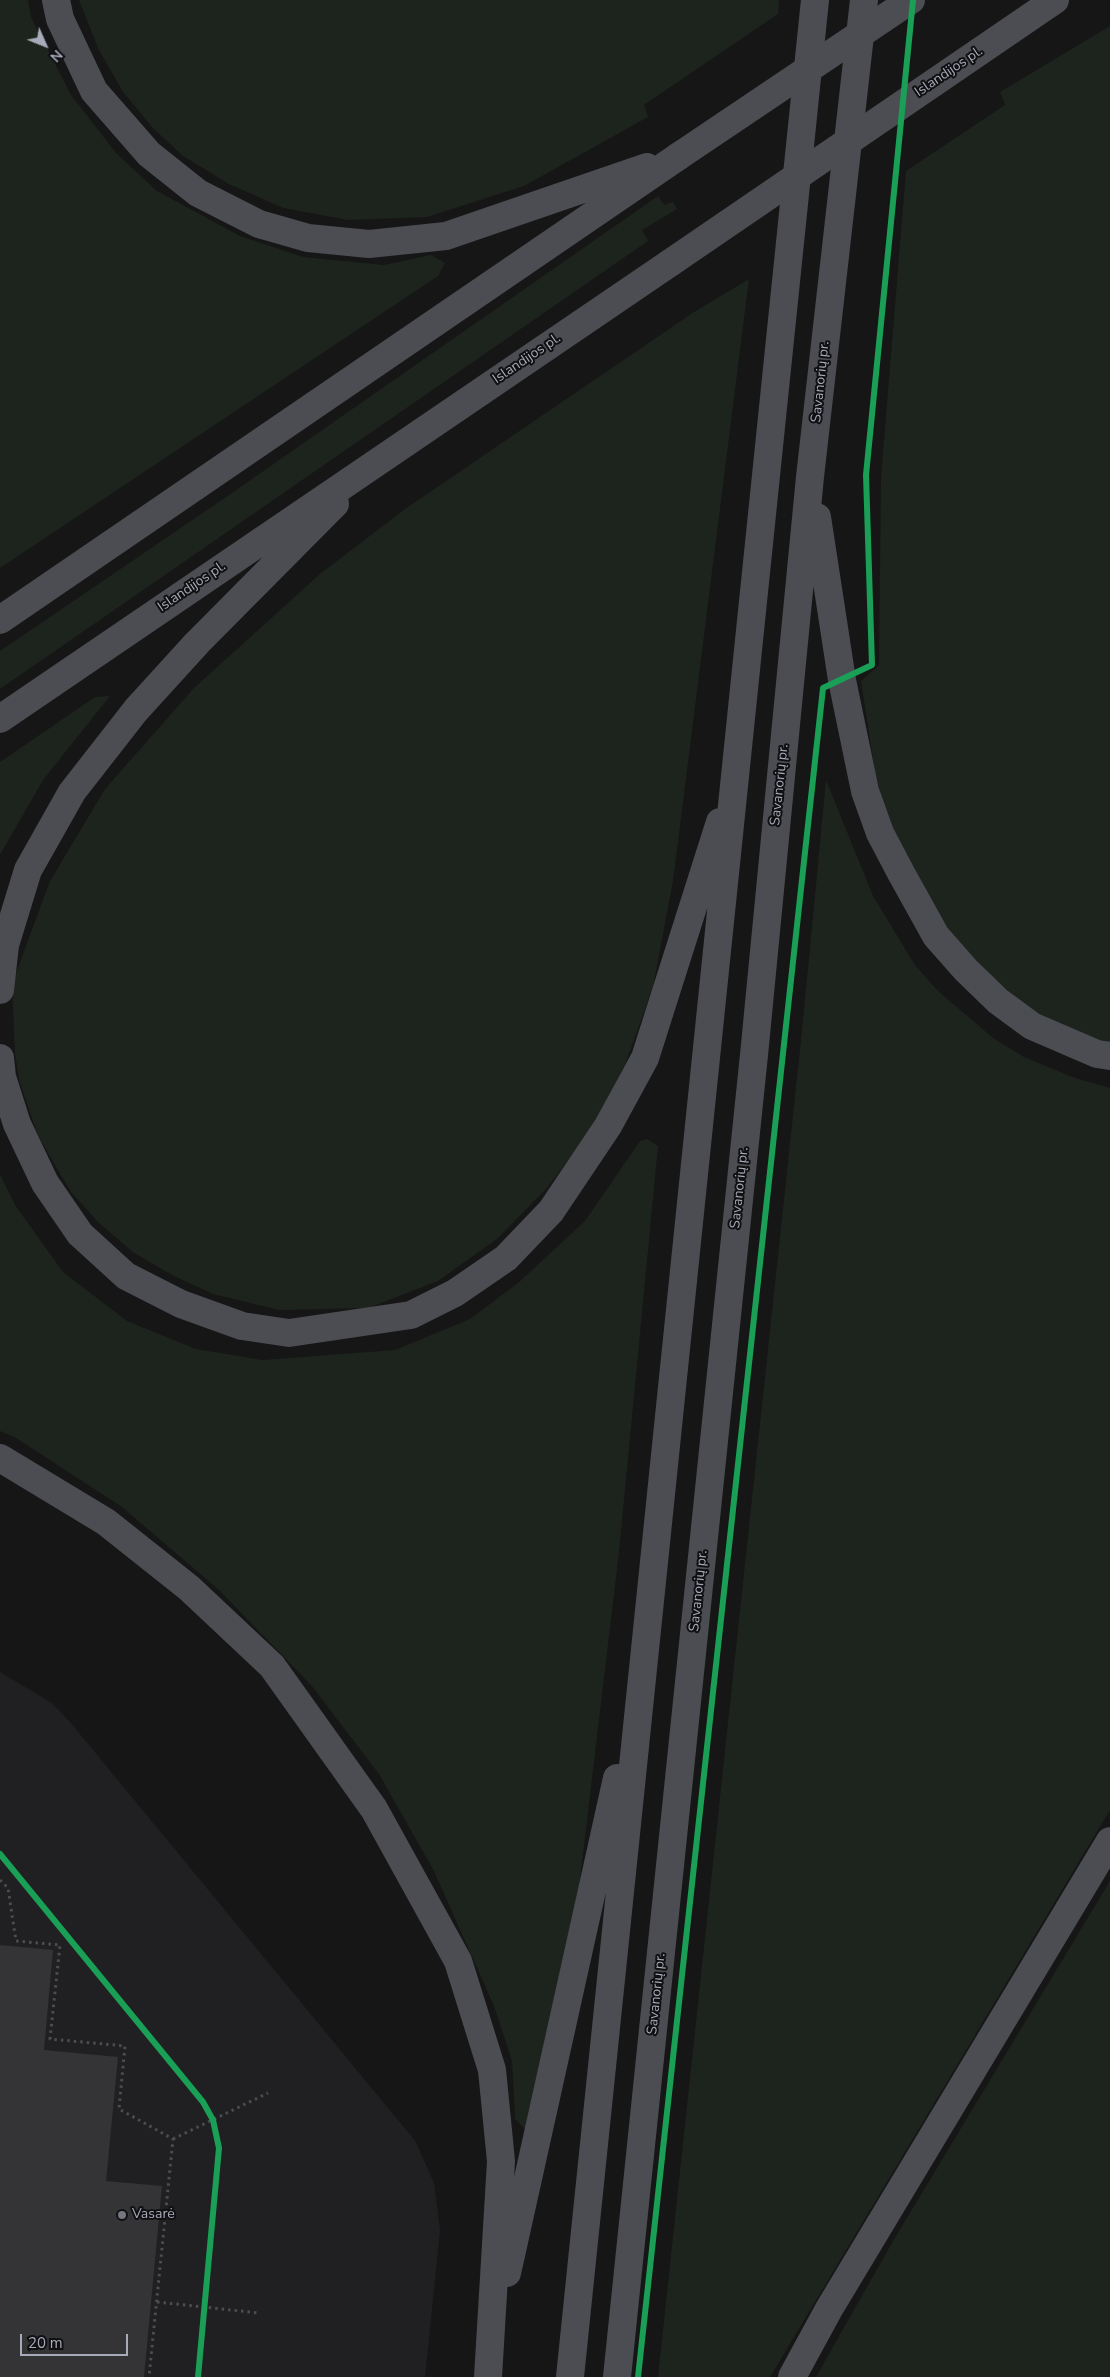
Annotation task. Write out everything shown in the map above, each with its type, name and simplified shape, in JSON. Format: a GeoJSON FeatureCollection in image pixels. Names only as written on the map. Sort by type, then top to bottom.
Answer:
{"type":"FeatureCollection","features":[{"type":"Feature","properties":{"kind":"highway"},"geometry":{"type":"LineString","coordinates":[[56,0],[60,19],[94,91],[149,154],[198,193],[258,224],[308,238],[369,244],[446,236],[679,156]]}},
{"type":"Feature","properties":{"kind":"highway"},"geometry":{"type":"LineString","coordinates":[[570,2377],[737,768],[779,331],[815,0]]}},
{"type":"Feature","properties":{"kind":"highway","name":"Savanorių pr."},"geometry":{"type":"LineString","coordinates":[[617,2377],[750,1094],[810,477],[864,0]]}},
{"type":"Feature","properties":{"kind":"highway"},"geometry":{"type":"LineString","coordinates":[[0,620],[679,156],[912,0]]}},
{"type":"Feature","properties":{"kind":"highway","name":"Islandijos pl."},"geometry":{"type":"LineString","coordinates":[[0,718],[1055,0]]}},
{"type":"Feature","properties":{"kind":"highway"},"geometry":{"type":"LineString","coordinates":[[0,990],[5,945],[28,870],[72,792],[136,710],[197,643],[382,457]]}},
{"type":"Feature","properties":{"kind":"highway"},"geometry":{"type":"LineString","coordinates":[[810,477],[842,680],[865,791],[880,833],[936,936],[978,982],[998,1001],[1032,1026],[1097,1054],[1110,1056]]}},
{"type":"Feature","properties":{"kind":"highway"},"geometry":{"type":"LineString","coordinates":[[0,1058],[2,1078],[17,1124],[45,1183],[80,1234],[126,1276],[181,1304],[242,1326],[289,1333],[411,1314],[455,1293],[506,1258],[551,1211],[608,1126],[644,1058],[737,768]]}},
{"type":"Feature","properties":{"kind":"highway"},"geometry":{"type":"LineString","coordinates":[[0,1458],[106,1522],[203,1601],[272,1666],[374,1810],[458,1961],[492,2070],[500,2161],[492,2338],[488,2377]]}},
{"type":"Feature","properties":{"kind":"highway"},"geometry":{"type":"LineString","coordinates":[[492,2338],[645,1651]]}},
{"type":"Feature","properties":{"kind":"highway"},"geometry":{"type":"LineString","coordinates":[[792,2377],[839,2292],[1110,1841]]}},
{"type":"Feature","properties":{"kind":"path"},"geometry":{"type":"LineString","coordinates":[[0,1880],[8,1888],[16,1941],[60,1945],[50,2040],[125,2046],[119,2109],[173,2139]]}},
{"type":"Feature","properties":{"kind":"path"},"geometry":{"type":"LineString","coordinates":[[173,2139],[268,2093]]}},
{"type":"Feature","properties":{"kind":"path"},"geometry":{"type":"LineString","coordinates":[[150,2377],[173,2139]]}},
{"type":"Feature","properties":{"kind":"path"},"geometry":{"type":"LineString","coordinates":[[204,2316],[206,2297]]}},
{"type":"Feature","properties":{"kind":"path"},"geometry":{"type":"LineString","coordinates":[[157,2302],[259,2313]]}},
{"type":"Feature","properties":{"kind":"shaded area"},"geometry":{"type":"Polygon","coordinates":[[[0,0],[28,0],[31,17],[71,95],[117,154],[157,191],[240,236],[303,257],[384,265],[431,255],[445,263],[438,276],[0,568],[0,0]]]}},
{"type":"Feature","properties":{"kind":"shaded area"},"geometry":{"type":"Polygon","coordinates":[[[79,0],[779,0],[778,14],[644,105],[648,117],[524,186],[427,217],[348,220],[283,208],[229,184],[183,156],[153,128],[123,92],[99,50],[79,0]]]}},
{"type":"Feature","properties":{"kind":"shaded area"},"geometry":{"type":"Polygon","coordinates":[[[1110,26],[1110,1043],[1091,1039],[1028,1009],[965,953],[929,901],[886,816],[875,772],[861,681],[879,665],[881,477],[906,171],[1005,105],[1000,92],[1110,26]]]}},
{"type":"Feature","properties":{"kind":"shaded area"},"geometry":{"type":"Polygon","coordinates":[[[658,196],[664,205],[673,202],[677,209],[642,230],[648,241],[0,689],[0,651],[229,495],[658,196]]]}},
{"type":"Feature","properties":{"kind":"shaded area"},"geometry":{"type":"Polygon","coordinates":[[[749,279],[673,881],[653,987],[626,1062],[590,1132],[546,1189],[497,1239],[438,1281],[368,1308],[279,1310],[213,1294],[172,1275],[134,1253],[98,1222],[71,1192],[37,1133],[20,1083],[15,1054],[12,984],[50,881],[105,789],[194,688],[320,574],[405,509],[694,312],[749,279]]]}},
{"type":"Feature","properties":{"kind":"shaded area"},"geometry":{"type":"Polygon","coordinates":[[[110,696],[43,780],[0,855],[0,762],[95,697],[110,696]]]}},
{"type":"Feature","properties":{"kind":"shaded area"},"geometry":{"type":"Polygon","coordinates":[[[826,780],[873,896],[915,965],[938,991],[993,1038],[1024,1057],[1075,1078],[1110,1088],[1110,1810],[770,2377],[658,2377],[802,1031],[826,780]]]}},
{"type":"Feature","properties":{"kind":"shaded area"},"geometry":{"type":"Polygon","coordinates":[[[647,1139],[658,1146],[619,1552],[575,1921],[528,2128],[524,2128],[515,2119],[512,2061],[494,2006],[434,1871],[379,1774],[311,1685],[219,1590],[122,1507],[16,1438],[0,1431],[0,1174],[15,1205],[63,1272],[127,1321],[196,1349],[262,1360],[395,1350],[470,1319],[518,1283],[585,1221],[640,1141],[647,1139]]]}},
{"type":"Feature","properties":{"kind":"shaded area"},"geometry":{"type":"Polygon","coordinates":[[[0,1672],[52,1703],[70,1722],[416,2142],[434,2183],[440,2230],[425,2377],[0,2377],[0,1672]]]}},
{"type":"Feature","properties":{"kind":"shaded area"},"geometry":{"type":"Polygon","coordinates":[[[1110,1881],[1110,2377],[816,2377],[893,2241],[1110,1881]]]}},
{"type":"Feature","properties":{"kind":"building"},"geometry":{"type":"Polygon","coordinates":[[[0,1945],[53,1950],[44,2050],[118,2057],[106,2181],[162,2186],[144,2377],[0,2377],[0,1945]]]}},
{"type":"Feature","properties":{"kind":"cycle path"},"geometry":{"type":"LineString","coordinates":[[638,2377],[823,688],[872,665],[866,475],[913,0]]}},
{"type":"Feature","properties":{"kind":"cycle path"},"geometry":{"type":"LineString","coordinates":[[0,1854],[203,2102],[213,2120],[219,2148],[198,2377]]}},
{"type":"Feature","properties":{"kind":"place","name":"Vasarė"},"geometry":{"type":"Point","coordinates":[122,2215]}}]}
